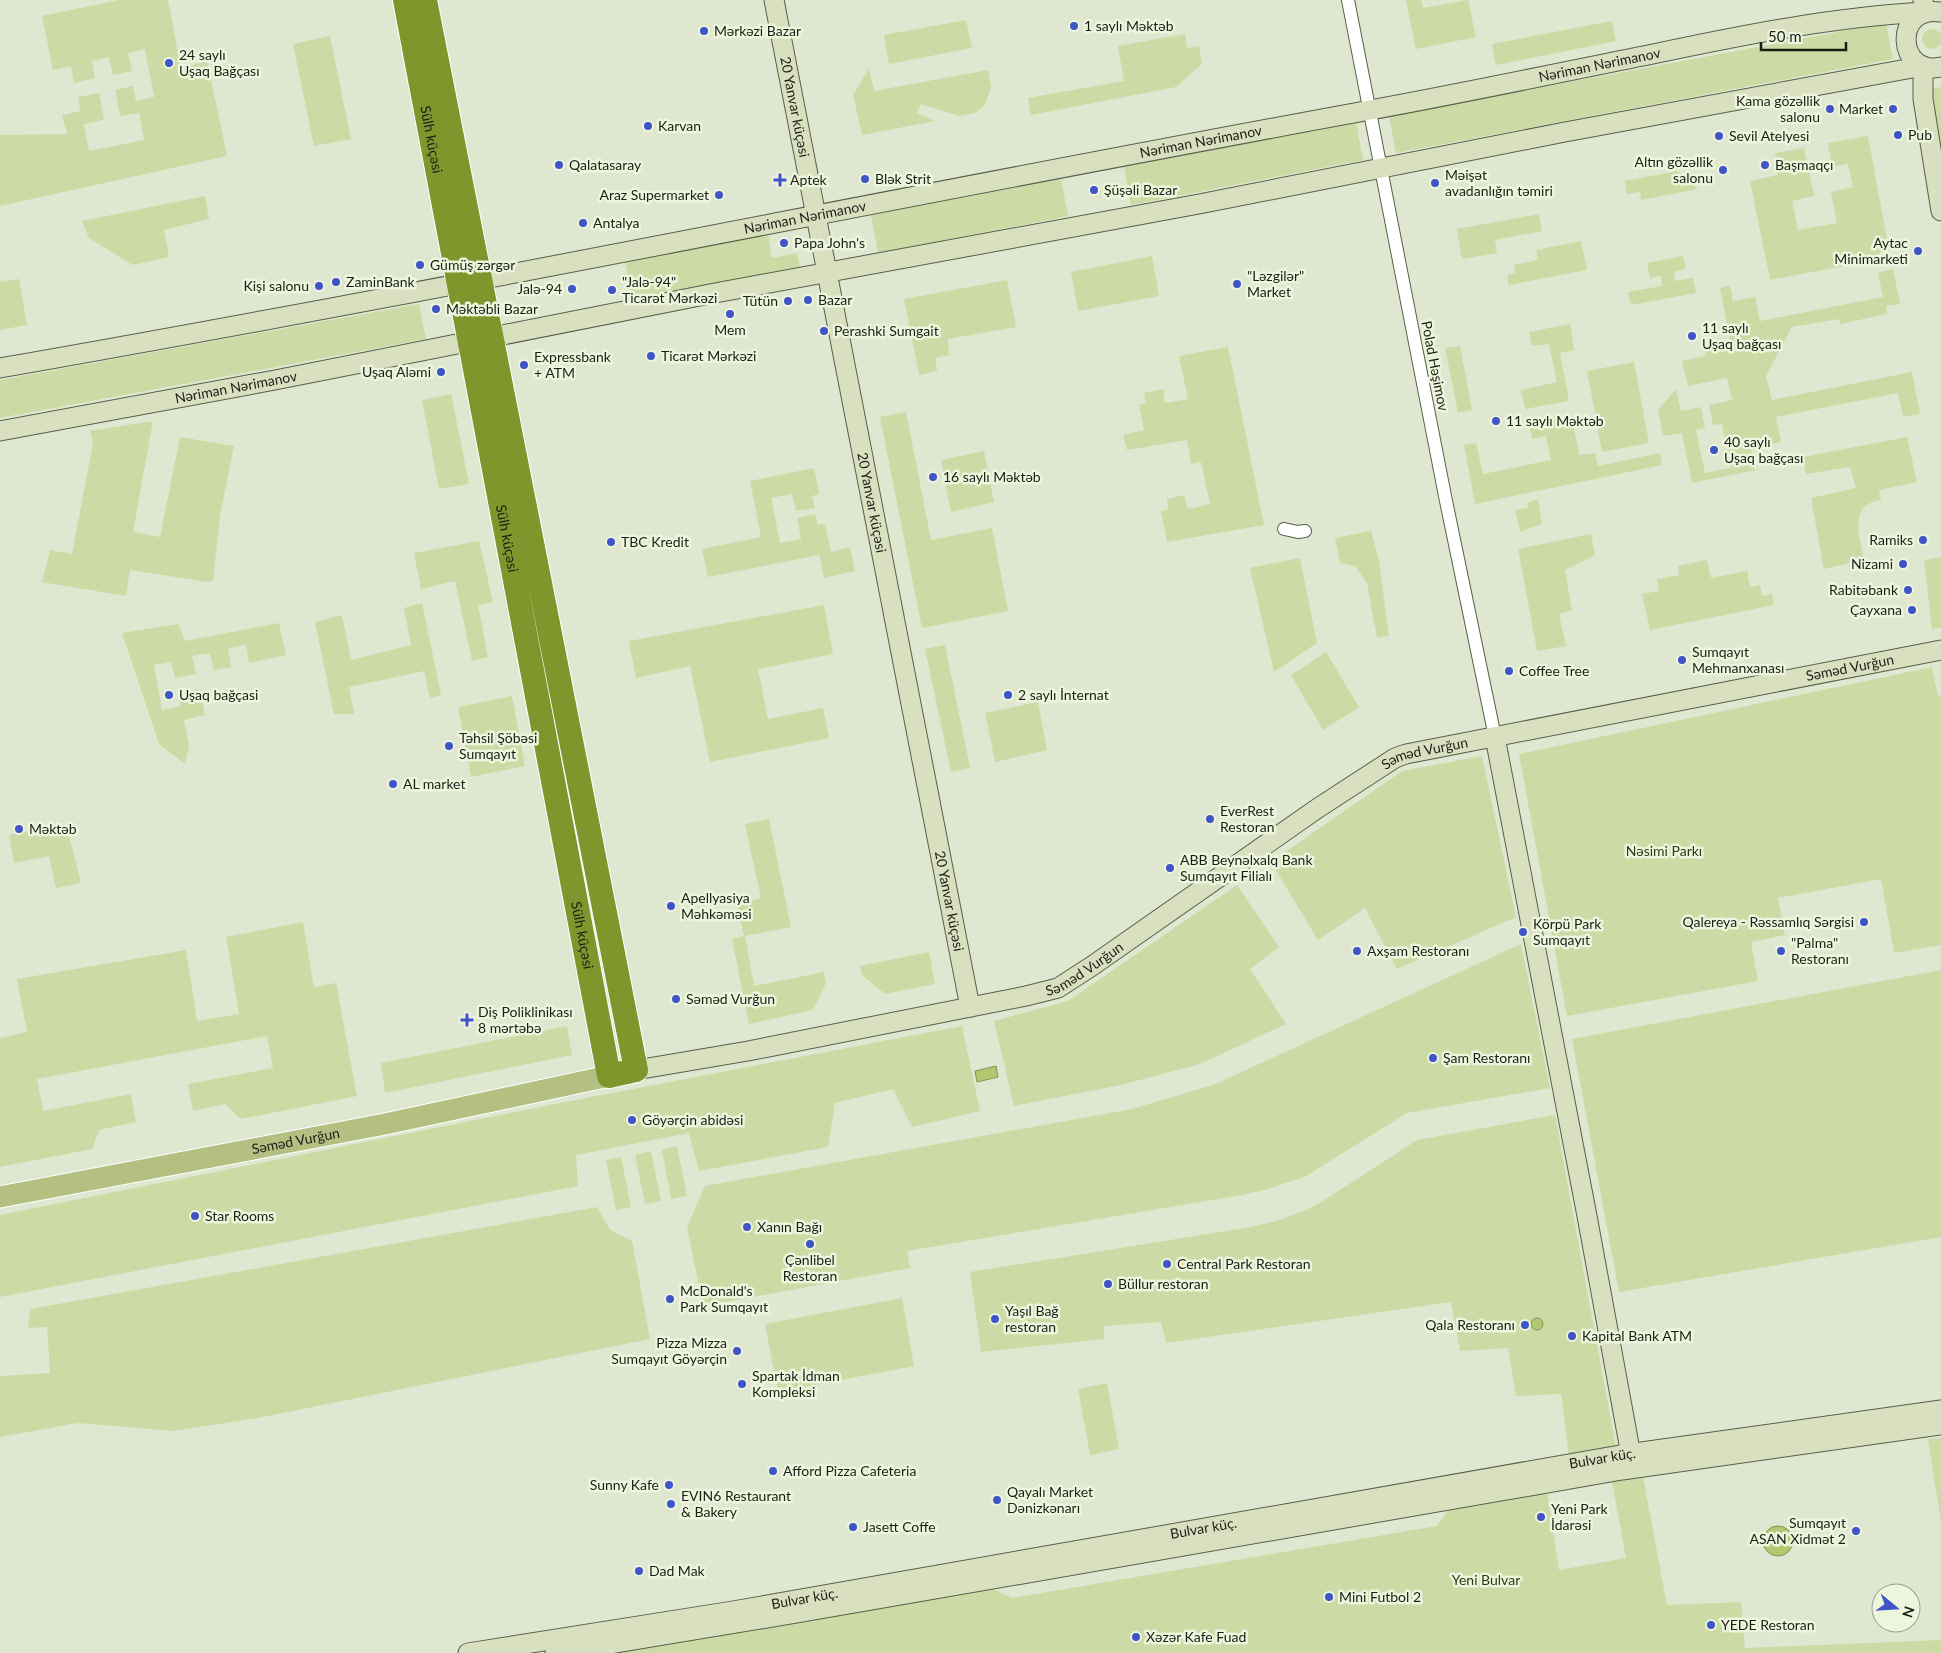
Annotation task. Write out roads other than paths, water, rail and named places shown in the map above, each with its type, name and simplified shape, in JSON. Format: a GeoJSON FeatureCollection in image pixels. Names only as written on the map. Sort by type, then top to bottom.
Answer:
{"type":"FeatureCollection","features":[{"type":"Feature","properties":{"kind":"highway","name":"Sülh küçəsi"},"geometry":{"type":"LineString","coordinates":[[405,0],[470,283]]}},
{"type":"Feature","properties":{"kind":"highway","name":"Sülh küçəsi"},"geometry":{"type":"LineString","coordinates":[[425,0],[470,283],[500,438],[568,732],[636,1070]]}},
{"type":"Feature","properties":{"kind":"highway","name":"Sülh küçəsi"},"geometry":{"type":"LineString","coordinates":[[500,438],[545,736],[609,1076]]}},
{"type":"Feature","properties":{"kind":"highway"},"geometry":{"type":"LineString","coordinates":[[545,736],[568,732]]}},
{"type":"Feature","properties":{"kind":"highway","name":"Səməd Vurğun"},"geometry":{"type":"LineString","coordinates":[[609,1076],[636,1070]]}},
{"type":"Feature","properties":{"kind":"main road","name":"20 Yanvar küçəsi"},"geometry":{"type":"LineString","coordinates":[[774,0],[970,1007]]}},
{"type":"Feature","properties":{"kind":"main road","name":"Nəriman Nərimanov"},"geometry":{"type":"LineString","coordinates":[[0,368],[470,283],[1092,161],[1369,111],[1737,37],[1843,19],[1930,8]]}},
{"type":"Feature","properties":{"kind":"main road"},"geometry":{"type":"LineString","coordinates":[[1930,8],[1911,22],[1907,30],[1906,47],[1910,55],[1932,66],[1923,99],[1941,211]]}},
{"type":"Feature","properties":{"kind":"main road","name":"Nəriman Nərimanov"},"geometry":{"type":"LineString","coordinates":[[0,431],[827,272],[1199,204],[1565,132],[1932,66]]}},
{"type":"Feature","properties":{"kind":"main road","name":"Səməd Vurğun"},"geometry":{"type":"LineString","coordinates":[[636,1070],[748,1051],[1058,988],[1318,808],[1395,758],[1417,751],[1941,650]]}},
{"type":"Feature","properties":{"kind":"main road"},"geometry":{"type":"LineString","coordinates":[[1495,737],[1632,1461]]}},
{"type":"Feature","properties":{"kind":"main road","name":"Səməd Vurğun"},"geometry":{"type":"LineString","coordinates":[[0,1197],[385,1124],[609,1076]]}},
{"type":"Feature","properties":{"kind":"main road","name":"Bulvar küç."},"geometry":{"type":"LineString","coordinates":[[468,1653],[1100,1553],[1458,1490],[1941,1410]]}},
{"type":"Feature","properties":{"kind":"main road","name":"Bulvar küç."},"geometry":{"type":"LineString","coordinates":[[1632,1461],[1941,1425]]}},
{"type":"Feature","properties":{"kind":"main road","name":"Bulvar küç."},"geometry":{"type":"LineString","coordinates":[[554,1653],[735,1624],[1100,1553]]}},
{"type":"Feature","properties":{"kind":"street","name":"Polad Həşimov"},"geometry":{"type":"LineString","coordinates":[[1348,0],[1446,501],[1495,737]]}},
{"type":"Feature","properties":{"kind":"street"},"geometry":{"type":"LineString","coordinates":[[1284,529],[1298,532],[1305,531]]}},
{"type":"Feature","properties":{"kind":"place","name":"1 saylı Məktəb"},"geometry":{"type":"Point","coordinates":[1074,26]}},
{"type":"Feature","properties":{"kind":"place","name":"Mərkəzi Bazar"},"geometry":{"type":"Point","coordinates":[704,31]}},
{"type":"Feature","properties":{"kind":"place","name":"24 saylı Uşaq Bağçası"},"geometry":{"type":"Point","coordinates":[169,63]}},
{"type":"Feature","properties":{"kind":"place","name":"Kama gözəllik salonu"},"geometry":{"type":"Point","coordinates":[1830,109]}},
{"type":"Feature","properties":{"kind":"place","name":"Market"},"geometry":{"type":"Point","coordinates":[1893,109]}},
{"type":"Feature","properties":{"kind":"place","name":"Karvan"},"geometry":{"type":"Point","coordinates":[648,126]}},
{"type":"Feature","properties":{"kind":"place","name":"Pub"},"geometry":{"type":"Point","coordinates":[1898,135]}},
{"type":"Feature","properties":{"kind":"place","name":"Sevil Atelyesi"},"geometry":{"type":"Point","coordinates":[1719,136]}},
{"type":"Feature","properties":{"kind":"place","name":"Qalatasaray"},"geometry":{"type":"Point","coordinates":[559,165]}},
{"type":"Feature","properties":{"kind":"place","name":"Başmaqçı"},"geometry":{"type":"Point","coordinates":[1765,165]}},
{"type":"Feature","properties":{"kind":"place","name":"Altın gözəllik salonu"},"geometry":{"type":"Point","coordinates":[1723,170]}},
{"type":"Feature","properties":{"kind":"place","name":"Blək Strit"},"geometry":{"type":"Point","coordinates":[865,179]}},
{"type":"Feature","properties":{"kind":"place","name":"Aptek"},"geometry":{"type":"Point","coordinates":[780,180]}},
{"type":"Feature","properties":{"kind":"place","name":"Məişət avadanlığın təmiri"},"geometry":{"type":"Point","coordinates":[1435,183]}},
{"type":"Feature","properties":{"kind":"place","name":"Şüşəli Bazar"},"geometry":{"type":"Point","coordinates":[1094,190]}},
{"type":"Feature","properties":{"kind":"place","name":"Araz Supermarket"},"geometry":{"type":"Point","coordinates":[719,195]}},
{"type":"Feature","properties":{"kind":"place","name":"Antalya"},"geometry":{"type":"Point","coordinates":[583,223]}},
{"type":"Feature","properties":{"kind":"place","name":"Papa John's"},"geometry":{"type":"Point","coordinates":[784,243]}},
{"type":"Feature","properties":{"kind":"place","name":"Aytac Minimarketi"},"geometry":{"type":"Point","coordinates":[1918,251]}},
{"type":"Feature","properties":{"kind":"place","name":"Gümüş zərgər"},"geometry":{"type":"Point","coordinates":[420,265]}},
{"type":"Feature","properties":{"kind":"place","name":"ZaminBank"},"geometry":{"type":"Point","coordinates":[336,282]}},
{"type":"Feature","properties":{"kind":"place","name":"\"Ləzgilər\" Market"},"geometry":{"type":"Point","coordinates":[1237,284]}},
{"type":"Feature","properties":{"kind":"place","name":"Kişi salonu"},"geometry":{"type":"Point","coordinates":[319,286]}},
{"type":"Feature","properties":{"kind":"place","name":"Jalə-94"},"geometry":{"type":"Point","coordinates":[572,289]}},
{"type":"Feature","properties":{"kind":"place","name":"\"Jalə-94\" Ticarət Mərkəzi"},"geometry":{"type":"Point","coordinates":[612,290]}},
{"type":"Feature","properties":{"kind":"place","name":"Bazar"},"geometry":{"type":"Point","coordinates":[808,300]}},
{"type":"Feature","properties":{"kind":"place","name":"Tütün"},"geometry":{"type":"Point","coordinates":[788,301]}},
{"type":"Feature","properties":{"kind":"place","name":"Məktəbli Bazar"},"geometry":{"type":"Point","coordinates":[436,309]}},
{"type":"Feature","properties":{"kind":"place","name":"Mem"},"geometry":{"type":"Point","coordinates":[730,314]}},
{"type":"Feature","properties":{"kind":"place","name":"Perashki Sumgait"},"geometry":{"type":"Point","coordinates":[824,331]}},
{"type":"Feature","properties":{"kind":"place","name":"11 saylı Uşaq bağçası"},"geometry":{"type":"Point","coordinates":[1692,336]}},
{"type":"Feature","properties":{"kind":"place","name":"Ticarət Mərkəzi"},"geometry":{"type":"Point","coordinates":[651,356]}},
{"type":"Feature","properties":{"kind":"place","name":"Expressbank + ATM"},"geometry":{"type":"Point","coordinates":[524,365]}},
{"type":"Feature","properties":{"kind":"place","name":"Uşaq Aləmi"},"geometry":{"type":"Point","coordinates":[441,372]}},
{"type":"Feature","properties":{"kind":"place","name":"11 saylı Məktəb"},"geometry":{"type":"Point","coordinates":[1496,421]}},
{"type":"Feature","properties":{"kind":"place","name":"40 saylı Uşaq bağçası"},"geometry":{"type":"Point","coordinates":[1714,450]}},
{"type":"Feature","properties":{"kind":"place","name":"16 saylı Məktəb"},"geometry":{"type":"Point","coordinates":[933,477]}},
{"type":"Feature","properties":{"kind":"place","name":"Ramiks"},"geometry":{"type":"Point","coordinates":[1923,540]}},
{"type":"Feature","properties":{"kind":"place","name":"TBC Kredit"},"geometry":{"type":"Point","coordinates":[611,542]}},
{"type":"Feature","properties":{"kind":"place","name":"Nizami"},"geometry":{"type":"Point","coordinates":[1903,564]}},
{"type":"Feature","properties":{"kind":"place","name":"Rabitəbank"},"geometry":{"type":"Point","coordinates":[1908,590]}},
{"type":"Feature","properties":{"kind":"place","name":"Çayxana"},"geometry":{"type":"Point","coordinates":[1912,610]}},
{"type":"Feature","properties":{"kind":"place","name":"Sumqayıt Mehmanxanası"},"geometry":{"type":"Point","coordinates":[1682,660]}},
{"type":"Feature","properties":{"kind":"place","name":"Coffee Tree"},"geometry":{"type":"Point","coordinates":[1509,671]}},
{"type":"Feature","properties":{"kind":"place","name":"Uşaq bağçasi"},"geometry":{"type":"Point","coordinates":[169,695]}},
{"type":"Feature","properties":{"kind":"place","name":"2 saylı İnternat"},"geometry":{"type":"Point","coordinates":[1008,695]}},
{"type":"Feature","properties":{"kind":"place","name":"Təhsil Şöbəsi Sumqayıt"},"geometry":{"type":"Point","coordinates":[449,746]}},
{"type":"Feature","properties":{"kind":"place","name":"AL market"},"geometry":{"type":"Point","coordinates":[393,784]}},
{"type":"Feature","properties":{"kind":"place","name":"EverRest Restoran"},"geometry":{"type":"Point","coordinates":[1210,819]}},
{"type":"Feature","properties":{"kind":"place","name":"Məktəb"},"geometry":{"type":"Point","coordinates":[19,829]}},
{"type":"Feature","properties":{"kind":"place","name":"ABB Beynəlxalq Bank Sumqayıt Filialı"},"geometry":{"type":"Point","coordinates":[1170,868]}},
{"type":"Feature","properties":{"kind":"place","name":"Apellyasiya Məhkəməsi"},"geometry":{"type":"Point","coordinates":[671,906]}},
{"type":"Feature","properties":{"kind":"place","name":"Qalereya - Rəssamlıq Sərgisi"},"geometry":{"type":"Point","coordinates":[1864,922]}},
{"type":"Feature","properties":{"kind":"place","name":"Körpü Park Sumqayıt"},"geometry":{"type":"Point","coordinates":[1523,932]}},
{"type":"Feature","properties":{"kind":"place","name":"Axşam Restoranı"},"geometry":{"type":"Point","coordinates":[1357,951]}},
{"type":"Feature","properties":{"kind":"place","name":"\"Palma\" Restoranı"},"geometry":{"type":"Point","coordinates":[1781,951]}},
{"type":"Feature","properties":{"kind":"place","name":"Səməd Vurğun"},"geometry":{"type":"Point","coordinates":[676,999]}},
{"type":"Feature","properties":{"kind":"place","name":"Diş Poliklinikası 8 mərtəbə"},"geometry":{"type":"Point","coordinates":[467,1020]}},
{"type":"Feature","properties":{"kind":"place","name":"Şam Restoranı"},"geometry":{"type":"Point","coordinates":[1433,1058]}},
{"type":"Feature","properties":{"kind":"place","name":"Göyərçin abidəsi"},"geometry":{"type":"Point","coordinates":[632,1120]}},
{"type":"Feature","properties":{"kind":"place","name":"Star Rooms"},"geometry":{"type":"Point","coordinates":[195,1216]}},
{"type":"Feature","properties":{"kind":"place","name":"Xanın Bağı"},"geometry":{"type":"Point","coordinates":[747,1227]}},
{"type":"Feature","properties":{"kind":"place","name":"Çənlibel Restoran"},"geometry":{"type":"Point","coordinates":[810,1244]}},
{"type":"Feature","properties":{"kind":"place","name":"Central Park Restoran"},"geometry":{"type":"Point","coordinates":[1167,1264]}},
{"type":"Feature","properties":{"kind":"place","name":"Büllur restoran"},"geometry":{"type":"Point","coordinates":[1108,1284]}},
{"type":"Feature","properties":{"kind":"place","name":"McDonald's Park Sumqayıt"},"geometry":{"type":"Point","coordinates":[670,1299]}},
{"type":"Feature","properties":{"kind":"place","name":"Yaşıl Bağ restoran"},"geometry":{"type":"Point","coordinates":[995,1319]}},
{"type":"Feature","properties":{"kind":"place","name":"Qala Restoranı"},"geometry":{"type":"Point","coordinates":[1525,1325]}},
{"type":"Feature","properties":{"kind":"place","name":"Kapital Bank ATM"},"geometry":{"type":"Point","coordinates":[1572,1336]}},
{"type":"Feature","properties":{"kind":"place","name":"Pizza Mizza Sumqayıt Göyərçin"},"geometry":{"type":"Point","coordinates":[737,1351]}},
{"type":"Feature","properties":{"kind":"place","name":"Spartak İdman Kompleksi"},"geometry":{"type":"Point","coordinates":[742,1384]}},
{"type":"Feature","properties":{"kind":"place","name":"Afford Pizza Cafeteria"},"geometry":{"type":"Point","coordinates":[773,1471]}},
{"type":"Feature","properties":{"kind":"place","name":"Sunny Kafe"},"geometry":{"type":"Point","coordinates":[669,1485]}},
{"type":"Feature","properties":{"kind":"place","name":"Qayalı Market Dənizkənarı"},"geometry":{"type":"Point","coordinates":[997,1500]}},
{"type":"Feature","properties":{"kind":"place","name":"EVIN6 Restaurant & Bakery"},"geometry":{"type":"Point","coordinates":[671,1504]}},
{"type":"Feature","properties":{"kind":"place","name":"Yeni Park İdarəsi"},"geometry":{"type":"Point","coordinates":[1541,1517]}},
{"type":"Feature","properties":{"kind":"place","name":"Jasett Coffe"},"geometry":{"type":"Point","coordinates":[853,1527]}},
{"type":"Feature","properties":{"kind":"place","name":"Sumqayıt ASAN Xidmət 2"},"geometry":{"type":"Point","coordinates":[1856,1531]}},
{"type":"Feature","properties":{"kind":"place","name":"Dad Mak"},"geometry":{"type":"Point","coordinates":[639,1571]}},
{"type":"Feature","properties":{"kind":"place","name":"Mini Futbol 2"},"geometry":{"type":"Point","coordinates":[1329,1597]}},
{"type":"Feature","properties":{"kind":"place","name":"YEDE Restoran"},"geometry":{"type":"Point","coordinates":[1711,1625]}},
{"type":"Feature","properties":{"kind":"place","name":"Xәzәr Kafe Fuad"},"geometry":{"type":"Point","coordinates":[1136,1637]}},
{"type":"Feature","properties":{"kind":"park label","name":"Nəsimi Parkı"},"geometry":{"type":"Point","coordinates":[1664,851]}},
{"type":"Feature","properties":{"kind":"park label","name":"Yeni Bulvar"},"geometry":{"type":"Point","coordinates":[1486,1580]}}]}
